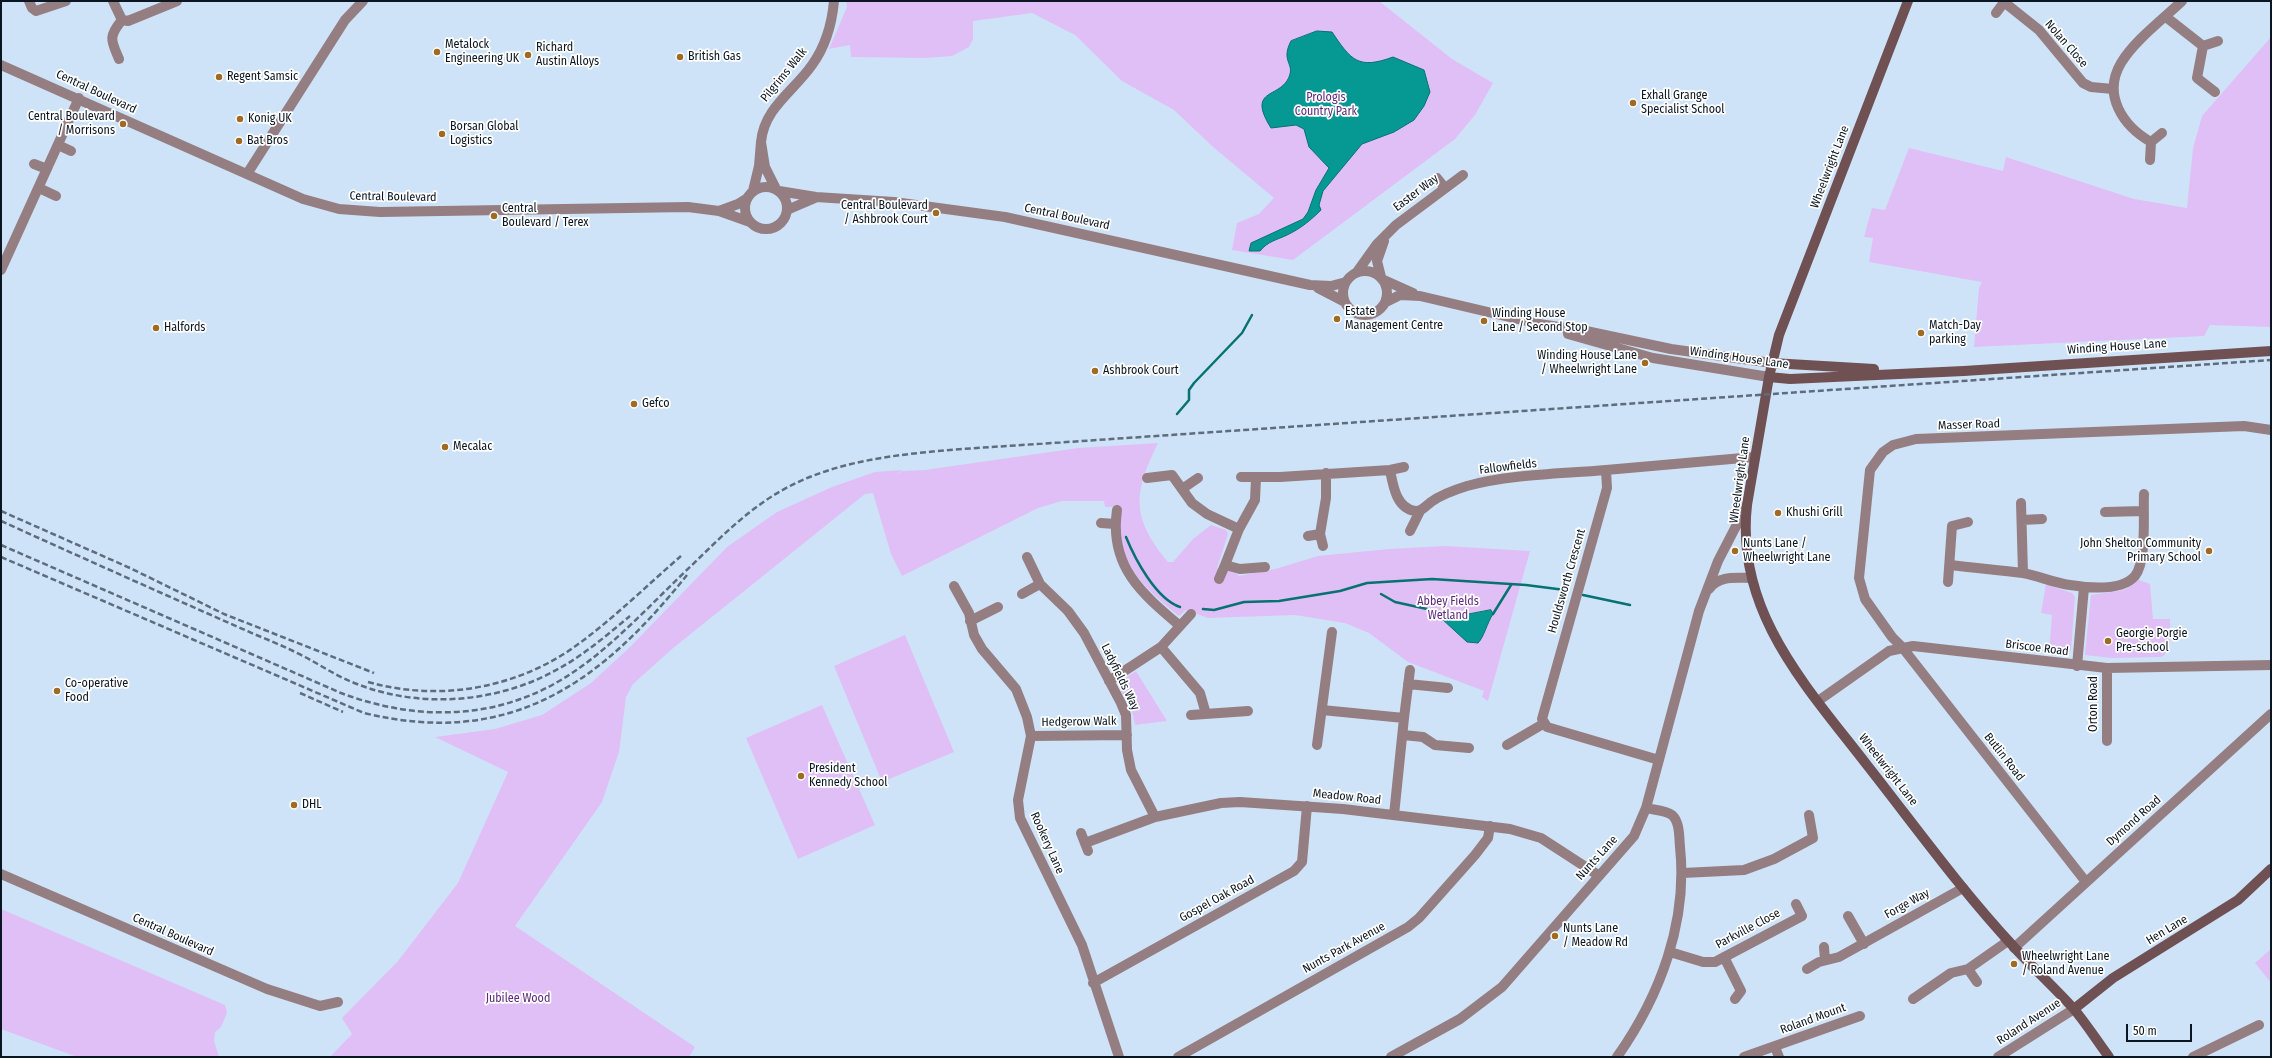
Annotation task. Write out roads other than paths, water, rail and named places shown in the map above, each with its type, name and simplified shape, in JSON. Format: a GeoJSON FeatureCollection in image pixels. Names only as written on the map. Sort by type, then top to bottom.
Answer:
{"type":"FeatureCollection","features":[{"type":"Feature","properties":{"kind":"street"},"geometry":{"type":"LineString","coordinates":[[29,1],[32,8],[36,10],[66,1]]}},
{"type":"Feature","properties":{"kind":"street"},"geometry":{"type":"LineString","coordinates":[[113,1],[122,20]]}},
{"type":"Feature","properties":{"kind":"street"},"geometry":{"type":"LineString","coordinates":[[122,20],[128,21],[177,1]]}},
{"type":"Feature","properties":{"kind":"street"},"geometry":{"type":"LineString","coordinates":[[247,174],[345,20],[363,1]]}},
{"type":"Feature","properties":{"kind":"street","name":"Pilgrims Walk"},"geometry":{"type":"LineString","coordinates":[[750,195],[759,166],[762,130],[768,116],[813,64],[828,35],[834,1]]}},
{"type":"Feature","properties":{"kind":"street","name":"Wheelwright Lane"},"geometry":{"type":"LineString","coordinates":[[1908,1],[1800,277],[1779,335],[1769,377],[1754,457],[1747,505],[1746,527],[1751,578],[1766,621],[1780,649],[1818,701],[1963,888],[2011,944],[2074,1009],[2109,1057]]}},
{"type":"Feature","properties":{"kind":"street"},"geometry":{"type":"LineString","coordinates":[[2151,142],[2130,128],[2122,117],[2115,102],[2113,90],[2121,63],[2129,52],[2182,1]]}},
{"type":"Feature","properties":{"kind":"street","name":"Nolan Close"},"geometry":{"type":"LineString","coordinates":[[1996,13],[2005,2],[2039,30],[2083,83],[2091,87],[2113,90]]}},
{"type":"Feature","properties":{"kind":"street"},"geometry":{"type":"LineString","coordinates":[[2166,17],[2202,46]]}},
{"type":"Feature","properties":{"kind":"street"},"geometry":{"type":"LineString","coordinates":[[119,59],[112,41],[112,32],[122,20]]}},
{"type":"Feature","properties":{"kind":"street"},"geometry":{"type":"LineString","coordinates":[[2202,46],[2218,41]]}},
{"type":"Feature","properties":{"kind":"street"},"geometry":{"type":"LineString","coordinates":[[2202,46],[2197,78],[2215,92]]}},
{"type":"Feature","properties":{"kind":"street","name":"Central Boulevard"},"geometry":{"type":"LineString","coordinates":[[1,65],[79,98],[303,199],[339,209],[380,212],[688,207],[719,211],[750,222]]}},
{"type":"Feature","properties":{"kind":"street"},"geometry":{"type":"LineString","coordinates":[[1,270],[79,98]]}},
{"type":"Feature","properties":{"kind":"street"},"geometry":{"type":"LineString","coordinates":[[2150,160],[2151,142],[2162,133]]}},
{"type":"Feature","properties":{"kind":"street","name":"Pilgrims Walk"},"geometry":{"type":"LineString","coordinates":[[761,142],[765,167],[778,190]]}},
{"type":"Feature","properties":{"kind":"street"},"geometry":{"type":"LineString","coordinates":[[58,145],[71,151]]}},
{"type":"Feature","properties":{"kind":"street"},"geometry":{"type":"LineString","coordinates":[[34,164],[47,169]]}},
{"type":"Feature","properties":{"kind":"street","name":"Easter Way"},"geometry":{"type":"LineString","coordinates":[[1357,272],[1376,244],[1463,175]]}},
{"type":"Feature","properties":{"kind":"street"},"geometry":{"type":"LineString","coordinates":[[1437,178],[1445,188]]}},
{"type":"Feature","properties":{"kind":"street"},"geometry":{"type":"LineString","coordinates":[[763,187],[778,190],[786,201],[787,210],[780,224],[770,229],[759,228],[750,222],[745,210],[750,195],[763,187]]}},
{"type":"Feature","properties":{"kind":"street"},"geometry":{"type":"LineString","coordinates":[[39,188],[56,196]]}},
{"type":"Feature","properties":{"kind":"street","name":"Central Boulevard"},"geometry":{"type":"LineString","coordinates":[[778,190],[816,197],[894,202],[1005,217],[1310,285],[1331,286],[1346,282]]}},
{"type":"Feature","properties":{"kind":"street","name":"Central Boulevard"},"geometry":{"type":"LineString","coordinates":[[719,211],[738,204],[750,195]]}},
{"type":"Feature","properties":{"kind":"street","name":"Central Boulevard"},"geometry":{"type":"LineString","coordinates":[[787,210],[816,197]]}},
{"type":"Feature","properties":{"kind":"street","name":"Easter Way"},"geometry":{"type":"LineString","coordinates":[[1382,279],[1377,261],[1378,253],[1387,234]]}},
{"type":"Feature","properties":{"kind":"street"},"geometry":{"type":"LineString","coordinates":[[1368,271],[1382,279],[1387,289],[1386,302],[1377,313],[1367,316],[1353,312],[1345,302],[1343,293],[1346,282],[1357,272],[1368,271]]}},
{"type":"Feature","properties":{"kind":"street","name":"Winding House Lane"},"geometry":{"type":"LineString","coordinates":[[1382,279],[1420,296]]}},
{"type":"Feature","properties":{"kind":"street","name":"Central Boulevard"},"geometry":{"type":"LineString","coordinates":[[1310,285],[1345,302]]}},
{"type":"Feature","properties":{"kind":"street","name":"Winding House Lane"},"geometry":{"type":"LineString","coordinates":[[1386,302],[1400,294],[1420,296],[1539,324],[1653,358],[1769,377],[1790,379],[1964,371],[2271,351]]}},
{"type":"Feature","properties":{"kind":"street","name":"Winding House Lane"},"geometry":{"type":"LineString","coordinates":[[1539,324],[1586,331],[1671,349],[1772,363],[1845,368],[1964,371]]}},
{"type":"Feature","properties":{"kind":"street","name":"Masser Road"},"geometry":{"type":"LineString","coordinates":[[1902,647],[1892,637],[1865,599],[1859,578],[1869,475],[1876,460],[1893,445],[1916,439],[2244,426],[2271,430]]}},
{"type":"Feature","properties":{"kind":"street"},"geometry":{"type":"LineString","coordinates":[[1606,470],[1754,457]]}},
{"type":"Feature","properties":{"kind":"street"},"geometry":{"type":"LineString","coordinates":[[1241,477],[1256,478],[1390,470],[1404,466]]}},
{"type":"Feature","properties":{"kind":"street"},"geometry":{"type":"LineString","coordinates":[[1390,470],[1399,500],[1410,509],[1420,511]]}},
{"type":"Feature","properties":{"kind":"street","name":"Fallowfields"},"geometry":{"type":"LineString","coordinates":[[1410,532],[1420,511],[1439,497],[1470,485],[1501,480],[1606,470]]}},
{"type":"Feature","properties":{"kind":"street","name":"Houldsworth Crescent"},"geometry":{"type":"LineString","coordinates":[[1543,724],[1542,719],[1607,488],[1606,470]]}},
{"type":"Feature","properties":{"kind":"street"},"geometry":{"type":"LineString","coordinates":[[1323,546],[1320,534],[1326,498],[1326,473]]}},
{"type":"Feature","properties":{"kind":"street"},"geometry":{"type":"LineString","coordinates":[[1147,478],[1172,475],[1192,503],[1207,514],[1239,529]]}},
{"type":"Feature","properties":{"kind":"street"},"geometry":{"type":"LineString","coordinates":[[1182,489],[1198,478]]}},
{"type":"Feature","properties":{"kind":"street"},"geometry":{"type":"LineString","coordinates":[[1219,580],[1239,529],[1255,500],[1256,478]]}},
{"type":"Feature","properties":{"kind":"street"},"geometry":{"type":"LineString","coordinates":[[1950,565],[2023,573],[2044,577],[2070,585],[2118,586],[2127,582],[2135,575],[2142,558],[2144,494]]}},
{"type":"Feature","properties":{"kind":"street"},"geometry":{"type":"LineString","coordinates":[[2021,503],[2023,573]]}},
{"type":"Feature","properties":{"kind":"street","name":"Nunts Lane"},"geometry":{"type":"LineString","coordinates":[[1391,1057],[1460,1019],[1489,999],[1512,976],[1598,875],[1634,836],[1646,808],[1699,611],[1718,561],[1747,505]]}},
{"type":"Feature","properties":{"kind":"street"},"geometry":{"type":"LineString","coordinates":[[1117,510],[1115,524],[1116,547],[1127,572],[1146,597],[1180,626]]}},
{"type":"Feature","properties":{"kind":"street"},"geometry":{"type":"LineString","coordinates":[[2105,512],[2143,511]]}},
{"type":"Feature","properties":{"kind":"street"},"geometry":{"type":"LineString","coordinates":[[2022,520],[2042,519]]}},
{"type":"Feature","properties":{"kind":"street"},"geometry":{"type":"LineString","coordinates":[[1948,582],[1952,526],[1968,522]]}},
{"type":"Feature","properties":{"kind":"street"},"geometry":{"type":"LineString","coordinates":[[1101,523],[1115,524]]}},
{"type":"Feature","properties":{"kind":"street"},"geometry":{"type":"LineString","coordinates":[[1308,536],[1320,534]]}},
{"type":"Feature","properties":{"kind":"street","name":"Ladyfields Way"},"geometry":{"type":"LineString","coordinates":[[1027,557],[1040,584],[1068,611],[1080,627],[1109,680],[1126,715],[1127,750],[1131,770],[1155,817]]}},
{"type":"Feature","properties":{"kind":"street"},"geometry":{"type":"LineString","coordinates":[[1225,565],[1240,569],[1265,567]]}},
{"type":"Feature","properties":{"kind":"street","name":"Nunts Lane"},"geometry":{"type":"LineString","coordinates":[[1705,596],[1713,584],[1720,580],[1751,578]]}},
{"type":"Feature","properties":{"kind":"street"},"geometry":{"type":"LineString","coordinates":[[1022,594],[1040,584]]}},
{"type":"Feature","properties":{"kind":"street","name":"Rookery Lane"},"geometry":{"type":"LineString","coordinates":[[954,586],[969,613],[970,621],[982,649],[1016,689],[1024,706],[1032,736],[1018,800],[1020,818],[1082,945],[1093,983],[1119,1057]]}},
{"type":"Feature","properties":{"kind":"street"},"geometry":{"type":"LineString","coordinates":[[2077,666],[2084,586]]}},
{"type":"Feature","properties":{"kind":"street"},"geometry":{"type":"LineString","coordinates":[[970,621],[998,607]]}},
{"type":"Feature","properties":{"kind":"street"},"geometry":{"type":"LineString","coordinates":[[1109,680],[1162,648],[1190,616]]}},
{"type":"Feature","properties":{"kind":"street"},"geometry":{"type":"LineString","coordinates":[[1318,745],[1332,632]]}},
{"type":"Feature","properties":{"kind":"street","name":"Briscoe Road"},"geometry":{"type":"LineString","coordinates":[[1818,701],[1889,651],[1902,647],[1913,646],[2077,666],[2107,668],[2271,665]]}},
{"type":"Feature","properties":{"kind":"street","name":"Butlin Road"},"geometry":{"type":"LineString","coordinates":[[1902,647],[2086,882]]}},
{"type":"Feature","properties":{"kind":"street"},"geometry":{"type":"LineString","coordinates":[[1162,648],[1200,693],[1206,714]]}},
{"type":"Feature","properties":{"kind":"street","name":"Orton Road"},"geometry":{"type":"LineString","coordinates":[[2107,668],[2107,741]]}},
{"type":"Feature","properties":{"kind":"street"},"geometry":{"type":"LineString","coordinates":[[1394,815],[1410,670]]}},
{"type":"Feature","properties":{"kind":"street"},"geometry":{"type":"LineString","coordinates":[[1408,684],[1448,688]]}},
{"type":"Feature","properties":{"kind":"street"},"geometry":{"type":"LineString","coordinates":[[1322,710],[1404,718]]}},
{"type":"Feature","properties":{"kind":"street"},"geometry":{"type":"LineString","coordinates":[[1191,715],[1248,712]]}},
{"type":"Feature","properties":{"kind":"street","name":"Dymond Road"},"geometry":{"type":"LineString","coordinates":[[1913,999],[1951,973],[1968,969],[2011,944],[2086,882],[2271,714]]}},
{"type":"Feature","properties":{"kind":"street"},"geometry":{"type":"LineString","coordinates":[[1507,745],[1543,724],[1547,727],[1659,760]]}},
{"type":"Feature","properties":{"kind":"street","name":"Hedgerow Walk"},"geometry":{"type":"LineString","coordinates":[[1032,736],[1127,734]]}},
{"type":"Feature","properties":{"kind":"street"},"geometry":{"type":"LineString","coordinates":[[1402,734],[1424,737],[1435,745],[1468,748]]}},
{"type":"Feature","properties":{"kind":"street","name":"Meadow Road"},"geometry":{"type":"LineString","coordinates":[[1081,833],[1087,847],[1155,817],[1220,802],[1307,806],[1510,829],[1542,838],[1598,875]]}},
{"type":"Feature","properties":{"kind":"street","name":"Gospel Oak Road"},"geometry":{"type":"LineString","coordinates":[[1093,983],[1294,871],[1302,862],[1307,806]]}},
{"type":"Feature","properties":{"kind":"street"},"geometry":{"type":"LineString","coordinates":[[1617,1057],[1644,1014],[1670,952],[1677,924],[1683,872],[1679,830],[1676,819],[1665,811],[1646,808]]}},
{"type":"Feature","properties":{"kind":"street"},"geometry":{"type":"LineString","coordinates":[[1683,872],[1744,870],[1774,858],[1813,838],[1809,815]]}},
{"type":"Feature","properties":{"kind":"street","name":"Nunts Park Avenue"},"geometry":{"type":"LineString","coordinates":[[1178,1057],[1408,927],[1419,918],[1470,861],[1488,838],[1490,826]]}},
{"type":"Feature","properties":{"kind":"street","name":"Hen Lane"},"geometry":{"type":"LineString","coordinates":[[2074,1009],[2113,978],[2238,900],[2271,869]]}},
{"type":"Feature","properties":{"kind":"street","name":"Central Boulevard"},"geometry":{"type":"LineString","coordinates":[[1,874],[267,989],[320,1006],[338,1002]]}},
{"type":"Feature","properties":{"kind":"street","name":"Forge Way"},"geometry":{"type":"LineString","coordinates":[[1807,969],[1825,960],[1839,957],[1963,888]]}},
{"type":"Feature","properties":{"kind":"street","name":"Parkville Close"},"geometry":{"type":"LineString","coordinates":[[1670,952],[1710,963],[1802,916],[1796,904]]}},
{"type":"Feature","properties":{"kind":"street"},"geometry":{"type":"LineString","coordinates":[[1848,916],[1864,944]]}},
{"type":"Feature","properties":{"kind":"street"},"geometry":{"type":"LineString","coordinates":[[1824,947],[1825,960]]}},
{"type":"Feature","properties":{"kind":"street"},"geometry":{"type":"LineString","coordinates":[[1724,956],[1742,991],[1735,999]]}},
{"type":"Feature","properties":{"kind":"street"},"geometry":{"type":"LineString","coordinates":[[1968,969],[1977,982]]}},
{"type":"Feature","properties":{"kind":"street","name":"Roland Avenue"},"geometry":{"type":"LineString","coordinates":[[1998,1057],[2074,1009]]}},
{"type":"Feature","properties":{"kind":"street","name":"Roland Mount"},"geometry":{"type":"LineString","coordinates":[[1744,1057],[1860,1016]]}},
{"type":"Feature","properties":{"kind":"street"},"geometry":{"type":"LineString","coordinates":[[2193,1057],[2259,1025]]}},
{"type":"Feature","properties":{"kind":"street","name":"Roland Mount"},"geometry":{"type":"LineString","coordinates":[[1775,1047],[1779,1057]]}},
{"type":"Feature","properties":{"kind":"waterway"},"geometry":{"type":"LineString","coordinates":[[1177,414],[1189,400],[1189,390],[1194,383],[1242,333],[1252,315]]}},
{"type":"Feature","properties":{"kind":"waterway"},"geometry":{"type":"LineString","coordinates":[[1126,537],[1147,577],[1163,596],[1171,603],[1180,607]]}},
{"type":"Feature","properties":{"kind":"waterway"},"geometry":{"type":"LineString","coordinates":[[1203,609],[1214,610],[1244,602],[1279,601],[1340,591],[1367,583],[1432,579],[1526,585],[1565,590]]}},
{"type":"Feature","properties":{"kind":"waterway"},"geometry":{"type":"LineString","coordinates":[[1493,614],[1511,585]]}},
{"type":"Feature","properties":{"kind":"waterway"},"geometry":{"type":"LineString","coordinates":[[1381,594],[1395,602],[1427,609],[1443,618]]}},
{"type":"Feature","properties":{"kind":"waterway"},"geometry":{"type":"LineString","coordinates":[[1583,595],[1630,605]]}},
{"type":"Feature","properties":{"kind":"railway"},"geometry":{"type":"LineString","coordinates":[[1,545],[341,693],[371,703],[401,709],[431,712],[461,712],[491,707],[520,699],[548,687],[575,671],[620,635],[726,533],[762,503],[790,486],[810,477],[874,459],[962,449],[2271,360]]}},
{"type":"Feature","properties":{"kind":"railway"},"geometry":{"type":"LineString","coordinates":[[1,511],[130,568],[224,614],[374,673]]}},
{"type":"Feature","properties":{"kind":"railway"},"geometry":{"type":"LineString","coordinates":[[1,521],[286,648],[350,681],[382,692],[407,697],[459,699],[510,689],[535,680],[558,669],[577,657],[630,616]]}},
{"type":"Feature","properties":{"kind":"railway"},"geometry":{"type":"LineString","coordinates":[[368,682],[394,688],[419,691],[445,691],[496,683],[521,675],[544,665],[567,652],[582,641],[611,618],[681,556]]}},
{"type":"Feature","properties":{"kind":"railway"},"geometry":{"type":"LineString","coordinates":[[1,557],[364,713],[416,722],[463,722],[507,714],[547,698],[584,676],[620,648],[654,614],[687,575]]}},
{"type":"Feature","properties":{"kind":"railway"},"geometry":{"type":"LineString","coordinates":[[300,693],[343,712]]}},
{"type":"Feature","properties":{"kind":"place","name":"Metalock Engineering UK"},"geometry":{"type":"Point","coordinates":[437,52]}},
{"type":"Feature","properties":{"kind":"place","name":"Richard Austin Alloys"},"geometry":{"type":"Point","coordinates":[528,55]}},
{"type":"Feature","properties":{"kind":"place","name":"British Gas"},"geometry":{"type":"Point","coordinates":[680,57]}},
{"type":"Feature","properties":{"kind":"place","name":"Regent Samsic"},"geometry":{"type":"Point","coordinates":[219,77]}},
{"type":"Feature","properties":{"kind":"place","name":"Exhall Grange Specialist School"},"geometry":{"type":"Point","coordinates":[1633,103]}},
{"type":"Feature","properties":{"kind":"place","name":"Konig UK"},"geometry":{"type":"Point","coordinates":[240,119]}},
{"type":"Feature","properties":{"kind":"place","name":"Central Boulevard / Morrisons"},"geometry":{"type":"Point","coordinates":[123,124]}},
{"type":"Feature","properties":{"kind":"place","name":"Borsan Global Logistics"},"geometry":{"type":"Point","coordinates":[442,134]}},
{"type":"Feature","properties":{"kind":"place","name":"Bat Bros"},"geometry":{"type":"Point","coordinates":[239,141]}},
{"type":"Feature","properties":{"kind":"place","name":"Central Boulevard / Ashbrook Court"},"geometry":{"type":"Point","coordinates":[936,213]}},
{"type":"Feature","properties":{"kind":"place","name":"Central Boulevard / Terex"},"geometry":{"type":"Point","coordinates":[494,216]}},
{"type":"Feature","properties":{"kind":"place","name":"Estate Management Centre"},"geometry":{"type":"Point","coordinates":[1337,319]}},
{"type":"Feature","properties":{"kind":"place","name":"Winding House Lane / Second Stop"},"geometry":{"type":"Point","coordinates":[1484,321]}},
{"type":"Feature","properties":{"kind":"place","name":"Halfords"},"geometry":{"type":"Point","coordinates":[156,328]}},
{"type":"Feature","properties":{"kind":"place","name":"Match-Day parking"},"geometry":{"type":"Point","coordinates":[1921,333]}},
{"type":"Feature","properties":{"kind":"place","name":"Winding House Lane / Wheelwright Lane"},"geometry":{"type":"Point","coordinates":[1645,363]}},
{"type":"Feature","properties":{"kind":"place","name":"Ashbrook Court"},"geometry":{"type":"Point","coordinates":[1095,371]}},
{"type":"Feature","properties":{"kind":"place","name":"Gefco"},"geometry":{"type":"Point","coordinates":[634,404]}},
{"type":"Feature","properties":{"kind":"place","name":"Mecalac"},"geometry":{"type":"Point","coordinates":[445,447]}},
{"type":"Feature","properties":{"kind":"place","name":"Khushi Grill"},"geometry":{"type":"Point","coordinates":[1778,513]}},
{"type":"Feature","properties":{"kind":"place","name":"Nunts Lane / Wheelwright Lane"},"geometry":{"type":"Point","coordinates":[1735,551]}},
{"type":"Feature","properties":{"kind":"place","name":"John Shelton Community Primary School"},"geometry":{"type":"Point","coordinates":[2209,551]}},
{"type":"Feature","properties":{"kind":"place","name":"Georgie Porgie Pre-school"},"geometry":{"type":"Point","coordinates":[2108,641]}},
{"type":"Feature","properties":{"kind":"place","name":"Co-operative Food"},"geometry":{"type":"Point","coordinates":[57,691]}},
{"type":"Feature","properties":{"kind":"place","name":"President Kennedy School"},"geometry":{"type":"Point","coordinates":[801,776]}},
{"type":"Feature","properties":{"kind":"place","name":"DHL"},"geometry":{"type":"Point","coordinates":[294,805]}},
{"type":"Feature","properties":{"kind":"place","name":"Nunts Lane / Meadow Rd"},"geometry":{"type":"Point","coordinates":[1555,936]}},
{"type":"Feature","properties":{"kind":"place","name":"Wheelwright Lane / Roland Avenue"},"geometry":{"type":"Point","coordinates":[2014,964]}},
{"type":"Feature","properties":{"kind":"park label","name":"Prologis Country Park"},"geometry":{"type":"Point","coordinates":[1326,105]}},
{"type":"Feature","properties":{"kind":"park label","name":"Abbey Fields Wetland"},"geometry":{"type":"Point","coordinates":[1448,609]}},
{"type":"Feature","properties":{"kind":"park label","name":"Jubilee Wood"},"geometry":{"type":"Point","coordinates":[518,999]}}]}
